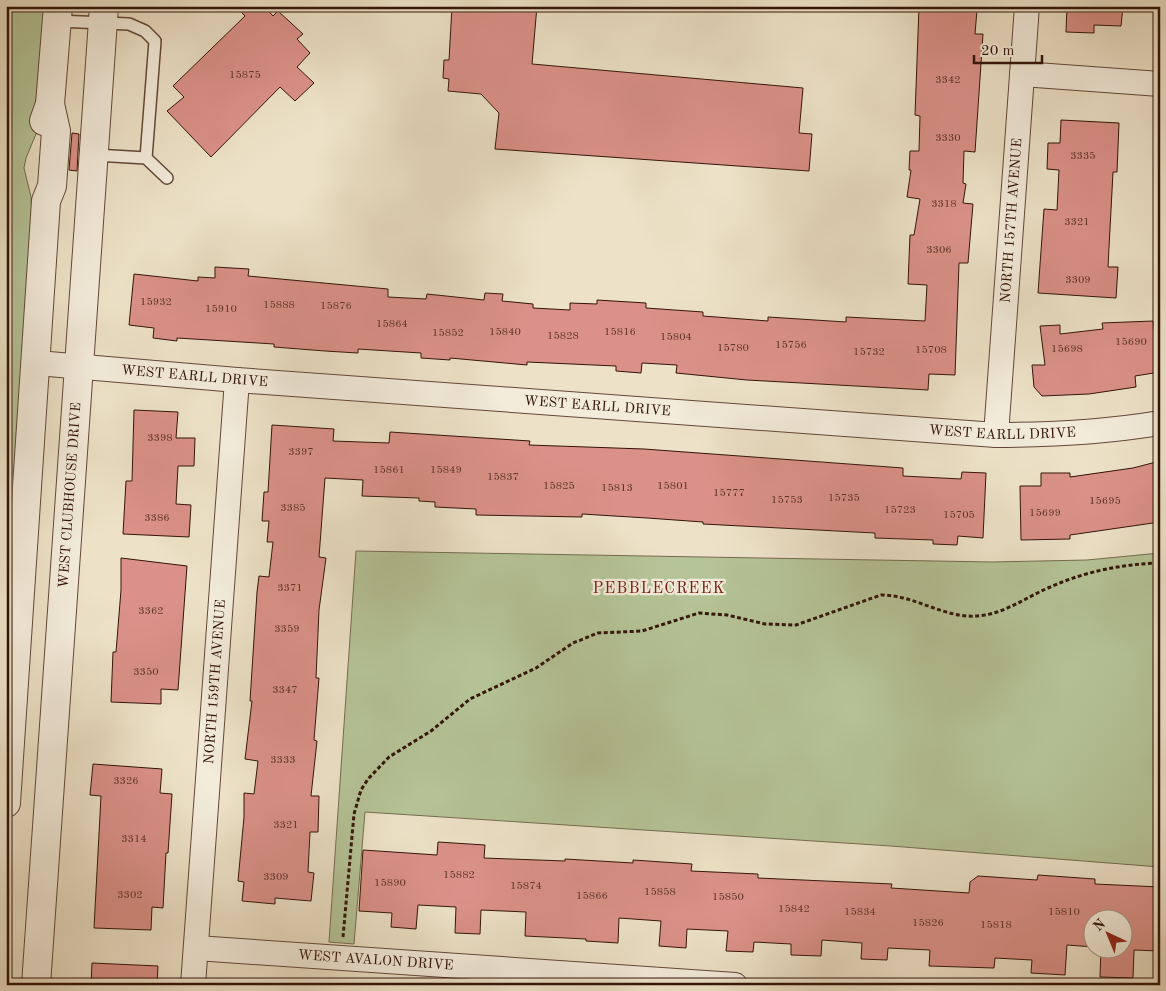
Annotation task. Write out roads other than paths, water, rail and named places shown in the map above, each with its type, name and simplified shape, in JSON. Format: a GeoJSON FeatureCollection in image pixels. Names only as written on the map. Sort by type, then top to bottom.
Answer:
{"type":"FeatureCollection","features":[{"type":"Feature","properties":{"kind":"street","name":"NORTH 157TH AVENUE"},"geometry":{"type":"LineString","coordinates":[[996,435],[1027,6]]}},
{"type":"Feature","properties":{"kind":"street"},"geometry":{"type":"LineString","coordinates":[[6,803],[46,200],[37,182],[41,130],[50,104],[57,14]]}},
{"type":"Feature","properties":{"kind":"street","name":"WEST CLUBHOUSE DRIVE"},"geometry":{"type":"LineString","coordinates":[[36,985],[104,15]]}},
{"type":"Feature","properties":{"kind":"street"},"geometry":{"type":"LineString","coordinates":[[1022,74],[1160,84]]}},
{"type":"Feature","properties":{"kind":"street","name":"WEST EARLL DRIVE"},"geometry":{"type":"LineString","coordinates":[[36,363],[237,380],[996,435],[1042,435],[1110,431],[1160,424]]}},
{"type":"Feature","properties":{"kind":"street","name":"NORTH 159TH AVENUE"},"geometry":{"type":"LineString","coordinates":[[193,985],[237,380]]}},
{"type":"Feature","properties":{"kind":"street","name":"WEST AVALON DRIVE"},"geometry":{"type":"LineString","coordinates":[[196,948],[735,985]]}},
{"type":"Feature","properties":{"kind":"lane"},"geometry":{"type":"LineString","coordinates":[[57,14],[104,15],[145,31],[155,41],[146,158]]}},
{"type":"Feature","properties":{"kind":"lane"},"geometry":{"type":"LineString","coordinates":[[95,154],[146,158],[167,178]]}},
{"type":"Feature","properties":{"kind":"district","name":"PEBBLECREEK"},"geometry":{"type":"Point","coordinates":[659,589]}}]}
